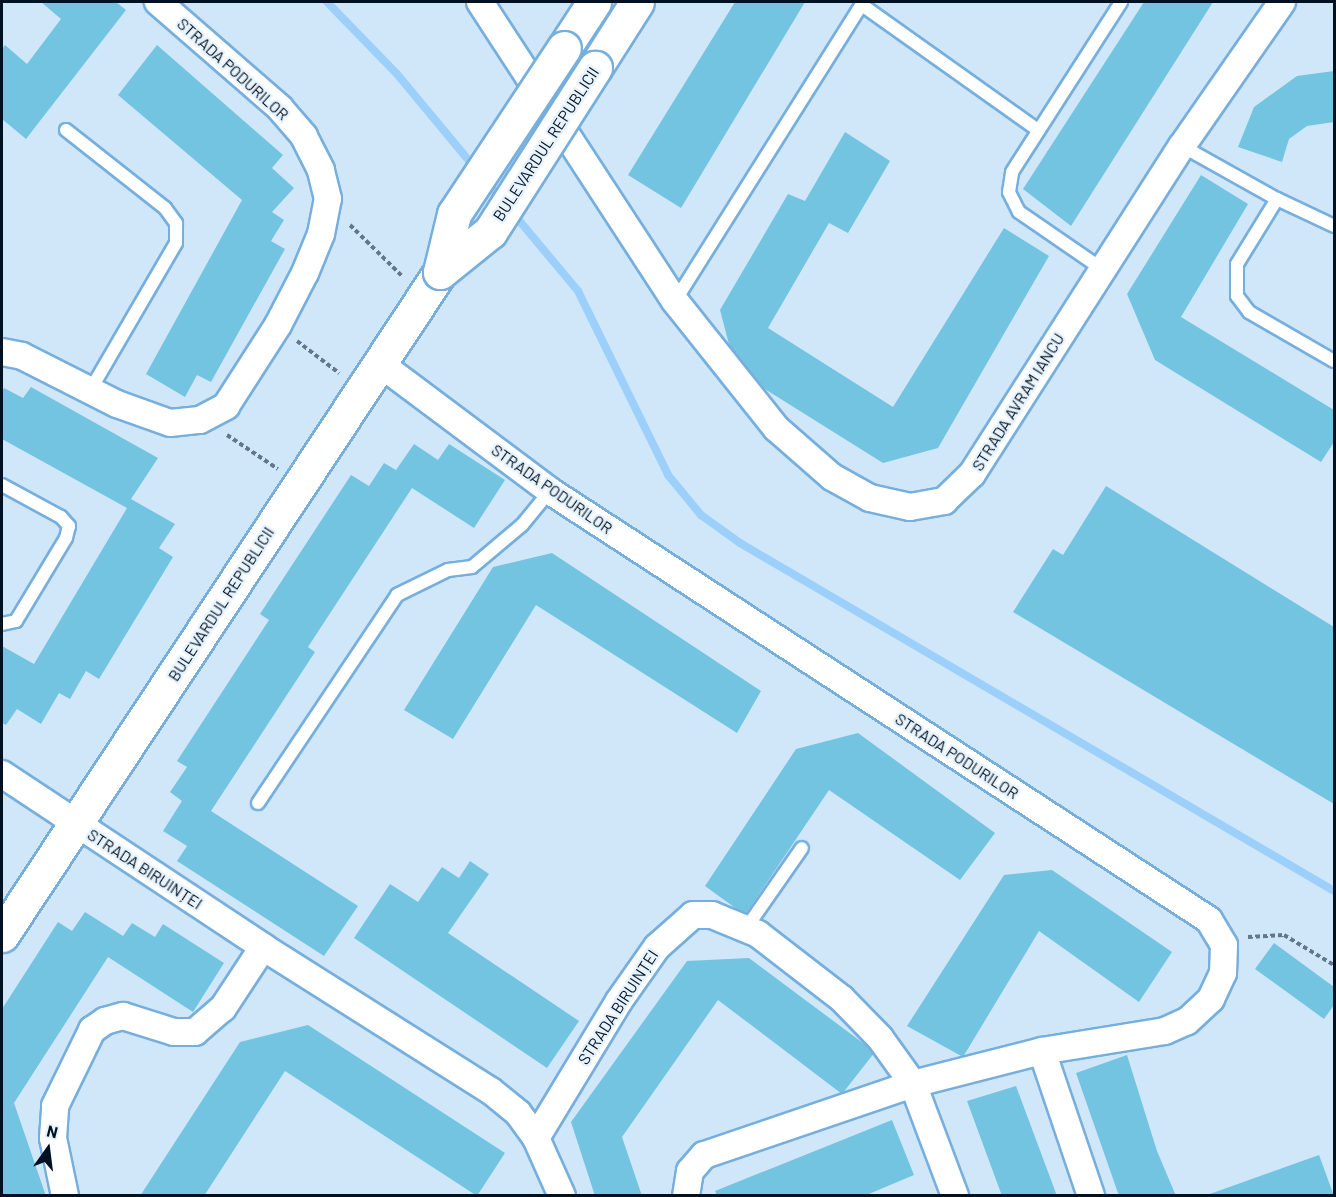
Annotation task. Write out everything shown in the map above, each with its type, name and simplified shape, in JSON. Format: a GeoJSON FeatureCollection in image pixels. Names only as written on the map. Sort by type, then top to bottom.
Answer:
{"type":"FeatureCollection","features":[{"type":"Feature","properties":{"kind":"street","name":"STRADA PODURILOR"},"geometry":{"type":"LineString","coordinates":[[2,352],[22,356],[117,404],[170,423],[200,420],[226,406],[278,325],[321,234],[328,199],[321,170],[304,136],[280,108],[158,2]]}},
{"type":"Feature","properties":{"kind":"street","name":"STRADA AVRAM IANCU"},"geometry":{"type":"LineString","coordinates":[[480,2],[572,147],[626,221],[675,301],[776,428],[832,477],[870,498],[910,507],[944,501],[972,474],[1182,146],[1282,2]]}},
{"type":"Feature","properties":{"kind":"street","name":"BULEVARDUL REPUBLICII"},"geometry":{"type":"LineString","coordinates":[[432,284],[454,214],[594,2]]}},
{"type":"Feature","properties":{"kind":"street","name":"BULEVARDUL REPUBLICII"},"geometry":{"type":"LineString","coordinates":[[2,935],[432,284],[490,232],[637,2]]}},
{"type":"Feature","properties":{"kind":"street","name":"STRADA PODURILOR"},"geometry":{"type":"LineString","coordinates":[[379,363],[550,491],[1209,920],[1224,945],[1223,973],[1211,999],[1187,1021],[1165,1031],[1131,1039],[1042,1051],[914,1084]]}},
{"type":"Feature","properties":{"kind":"street","name":"STRADA BIRUINȚEI"},"geometry":{"type":"LineString","coordinates":[[2,774],[263,947],[491,1091],[518,1113],[536,1138],[556,1194]]}},
{"type":"Feature","properties":{"kind":"street","name":"STRADA BIRUINȚEI"},"geometry":{"type":"LineString","coordinates":[[536,1138],[619,1000],[671,931],[693,915],[712,915],[747,927],[842,999],[880,1038],[914,1084],[955,1196]]}},
{"type":"Feature","properties":{"kind":"street"},"geometry":{"type":"LineString","coordinates":[[65,1196],[52,1138],[55,1106],[92,1030],[105,1021],[123,1016],[174,1032],[195,1032],[223,1008],[263,947]]}},
{"type":"Feature","properties":{"kind":"street"},"geometry":{"type":"LineString","coordinates":[[1042,1051],[1091,1196]]}},
{"type":"Feature","properties":{"kind":"street"},"geometry":{"type":"LineString","coordinates":[[686,1196],[690,1171],[704,1155],[914,1084]]}},
{"type":"Feature","properties":{"kind":"lane"},"geometry":{"type":"LineString","coordinates":[[1102,269],[1019,212],[1009,192],[1012,172],[1121,2]]}},
{"type":"Feature","properties":{"kind":"lane"},"geometry":{"type":"LineString","coordinates":[[675,301],[862,3],[1038,130]]}},
{"type":"Feature","properties":{"kind":"lane"},"geometry":{"type":"LineString","coordinates":[[66,130],[165,208],[176,223],[176,243],[91,389]]}},
{"type":"Feature","properties":{"kind":"lane"},"geometry":{"type":"LineString","coordinates":[[1182,146],[1277,199],[1335,226]]}},
{"type":"Feature","properties":{"kind":"lane"},"geometry":{"type":"LineString","coordinates":[[1277,199],[1237,264],[1237,296],[1249,312],[1335,361]]}},
{"type":"Feature","properties":{"kind":"lane"},"geometry":{"type":"LineString","coordinates":[[2,485],[61,517],[69,526],[66,538],[16,621],[2,624]]}},
{"type":"Feature","properties":{"kind":"lane"},"geometry":{"type":"LineString","coordinates":[[258,803],[397,595],[448,570],[471,567],[522,525],[550,491]]}},
{"type":"Feature","properties":{"kind":"lane"},"geometry":{"type":"LineString","coordinates":[[747,927],[802,848]]}},
{"type":"Feature","properties":{"kind":"path"},"geometry":{"type":"LineString","coordinates":[[364,242],[432,284]]}},
{"type":"Feature","properties":{"kind":"path"},"geometry":{"type":"LineString","coordinates":[[278,325],[361,390]]}},
{"type":"Feature","properties":{"kind":"path"},"geometry":{"type":"LineString","coordinates":[[236,440],[299,483]]}},
{"type":"Feature","properties":{"kind":"path"},"geometry":{"type":"LineString","coordinates":[[1209,920],[1233,934],[1295,938],[1335,965]]}},
{"type":"Feature","properties":{"kind":"building"},"geometry":{"type":"Polygon","coordinates":[[[41,2],[116,2],[126,10],[26,139],[2,119],[2,49],[5,45],[27,64],[61,19],[41,2]]]}},
{"type":"Feature","properties":{"kind":"building"},"geometry":{"type":"Polygon","coordinates":[[[735,2],[805,2],[681,208],[628,175],[735,2]]]}},
{"type":"Feature","properties":{"kind":"building"},"geometry":{"type":"Polygon","coordinates":[[[1144,2],[1213,2],[1071,226],[1023,189],[1144,2]]]}},
{"type":"Feature","properties":{"kind":"building"},"geometry":{"type":"Polygon","coordinates":[[[157,45],[283,155],[272,168],[294,188],[272,212],[284,220],[271,241],[285,249],[211,382],[197,375],[185,397],[146,374],[242,200],[118,95],[157,45]]]}},
{"type":"Feature","properties":{"kind":"building"},"geometry":{"type":"Polygon","coordinates":[[[1334,71],[1334,122],[1307,126],[1289,139],[1282,162],[1238,147],[1254,107],[1297,76],[1334,71]]]}},
{"type":"Feature","properties":{"kind":"building"},"geometry":{"type":"Polygon","coordinates":[[[845,132],[890,161],[848,233],[829,223],[768,328],[893,407],[1004,228],[1049,256],[938,448],[883,463],[736,371],[720,310],[788,194],[805,201],[845,132]]]}},
{"type":"Feature","properties":{"kind":"building"},"geometry":{"type":"Polygon","coordinates":[[[1201,175],[1248,204],[1181,317],[1334,410],[1334,442],[1321,462],[1155,360],[1127,294],[1201,175]]]}},
{"type":"Feature","properties":{"kind":"building"},"geometry":{"type":"Polygon","coordinates":[[[31,387],[158,458],[131,499],[175,524],[159,548],[173,557],[99,679],[86,671],[70,699],[59,693],[41,724],[17,709],[6,725],[2,723],[2,646],[34,664],[127,508],[2,439],[2,392],[4,388],[23,398],[31,387]]]}},
{"type":"Feature","properties":{"kind":"building"},"geometry":{"type":"Polygon","coordinates":[[[414,444],[438,460],[449,444],[505,480],[474,528],[412,488],[308,647],[315,652],[211,811],[358,906],[324,956],[177,861],[187,846],[163,831],[182,801],[170,792],[187,767],[177,761],[269,620],[260,614],[351,475],[369,486],[384,463],[396,470],[414,444]]]}},
{"type":"Feature","properties":{"kind":"building"},"geometry":{"type":"Polygon","coordinates":[[[1106,486],[1334,627],[1334,804],[1013,612],[1053,549],[1063,555],[1106,486]]]}},
{"type":"Feature","properties":{"kind":"building"},"geometry":{"type":"Polygon","coordinates":[[[552,553],[761,691],[737,733],[536,605],[453,739],[404,710],[493,567],[552,553]]]}},
{"type":"Feature","properties":{"kind":"building"},"geometry":{"type":"Polygon","coordinates":[[[858,733],[995,833],[960,880],[829,790],[745,915],[705,886],[796,749],[858,733]]]}},
{"type":"Feature","properties":{"kind":"building"},"geometry":{"type":"Polygon","coordinates":[[[470,861],[489,874],[448,933],[579,1021],[547,1068],[354,938],[390,884],[418,902],[442,867],[459,878],[470,861]]]}},
{"type":"Feature","properties":{"kind":"building"},"geometry":{"type":"Polygon","coordinates":[[[1052,870],[1172,952],[1139,1002],[1039,931],[963,1057],[907,1026],[1004,875],[1052,870]]]}},
{"type":"Feature","properties":{"kind":"building"},"geometry":{"type":"Polygon","coordinates":[[[85,912],[123,936],[132,923],[155,937],[163,924],[224,963],[193,1012],[108,957],[14,1103],[46,1196],[2,1196],[2,1009],[58,922],[72,931],[85,912]]]}},
{"type":"Feature","properties":{"kind":"building"},"geometry":{"type":"Polygon","coordinates":[[[1274,943],[1334,987],[1334,1005],[1324,1019],[1255,969],[1274,943]]]}},
{"type":"Feature","properties":{"kind":"building"},"geometry":{"type":"Polygon","coordinates":[[[749,958],[875,1052],[842,1094],[718,1000],[622,1137],[642,1196],[595,1196],[571,1122],[687,961],[749,958]]]}},
{"type":"Feature","properties":{"kind":"building"},"geometry":{"type":"Polygon","coordinates":[[[308,1025],[505,1153],[477,1196],[285,1071],[204,1196],[140,1196],[240,1042],[308,1025]]]}},
{"type":"Feature","properties":{"kind":"building"},"geometry":{"type":"Polygon","coordinates":[[[1127,1055],[1157,1151],[1176,1196],[1119,1196],[1076,1073],[1127,1055]]]}},
{"type":"Feature","properties":{"kind":"building"},"geometry":{"type":"Polygon","coordinates":[[[1016,1086],[1057,1196],[1002,1196],[967,1101],[1016,1086]]]}},
{"type":"Feature","properties":{"kind":"building"},"geometry":{"type":"Polygon","coordinates":[[[892,1120],[914,1175],[864,1196],[717,1196],[715,1191],[892,1120]]]}},
{"type":"Feature","properties":{"kind":"building"},"geometry":{"type":"Polygon","coordinates":[[[1319,1155],[1334,1196],[1207,1196],[1207,1195],[1319,1155]]]}},
{"type":"Feature","properties":{"kind":"waterway"},"geometry":{"type":"LineString","coordinates":[[327,2],[397,74],[475,168]]}},
{"type":"Feature","properties":{"kind":"waterway"},"geometry":{"type":"LineString","coordinates":[[485,180],[502,201]]}},
{"type":"Feature","properties":{"kind":"waterway"},"geometry":{"type":"LineString","coordinates":[[512,212],[578,291],[668,475],[701,515],[740,543],[1334,891]]}}]}
